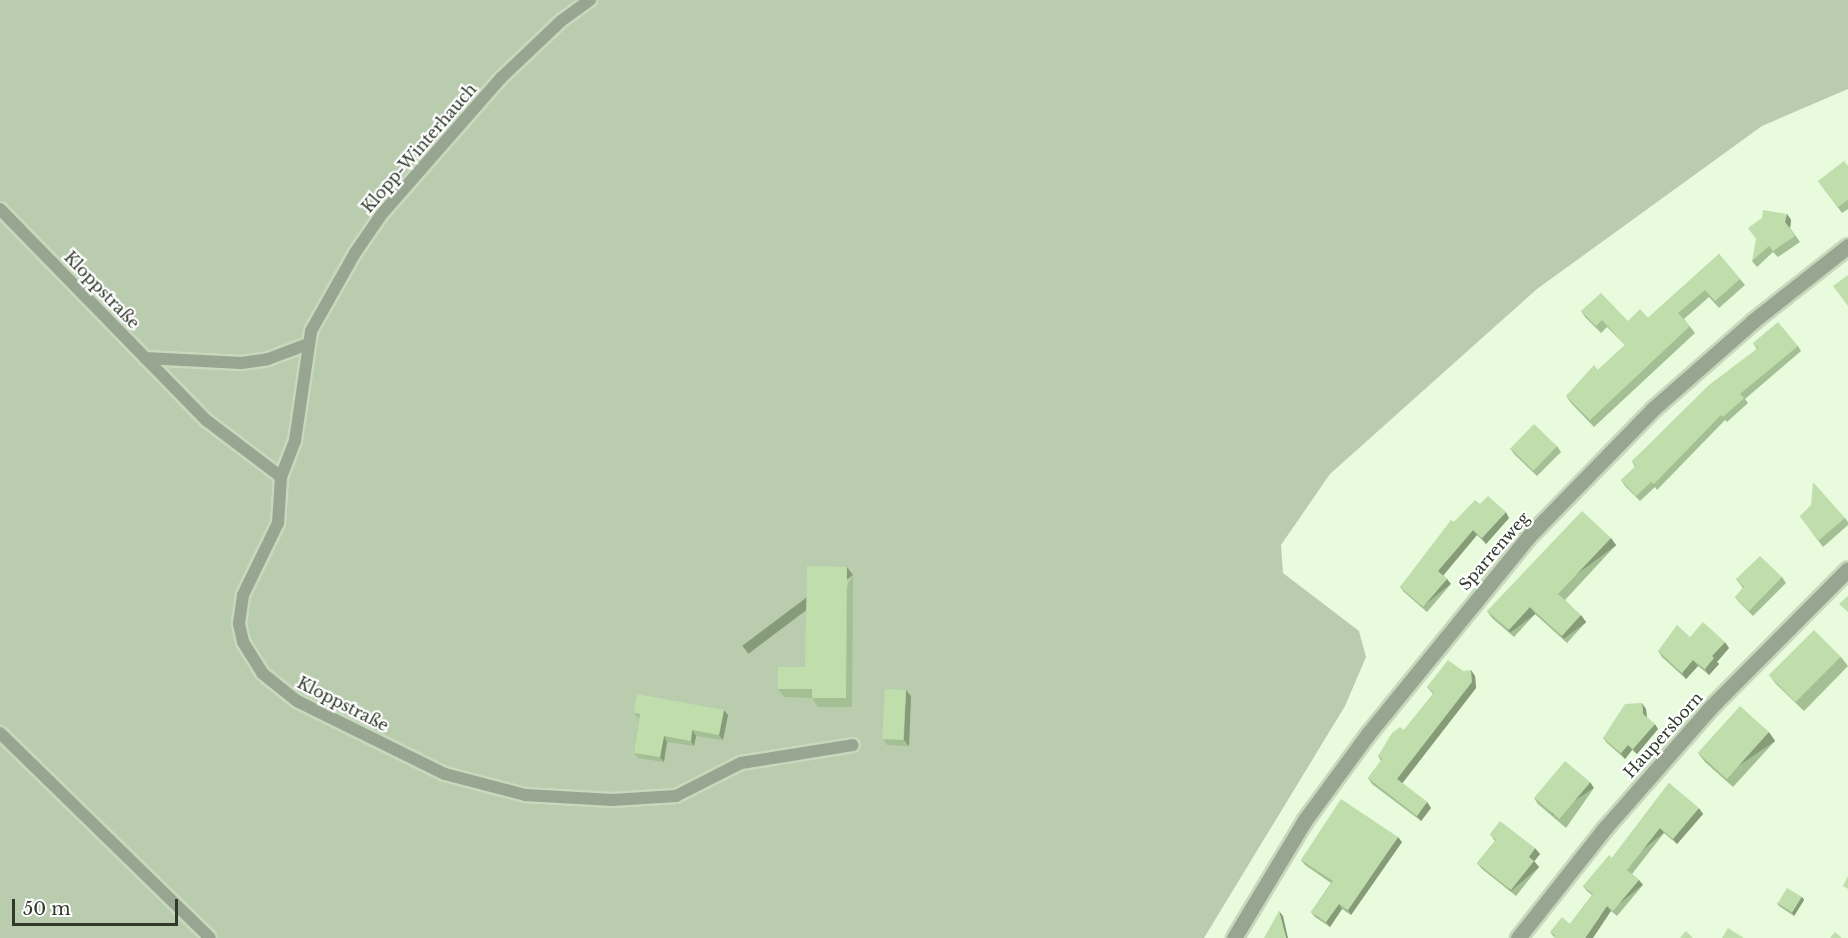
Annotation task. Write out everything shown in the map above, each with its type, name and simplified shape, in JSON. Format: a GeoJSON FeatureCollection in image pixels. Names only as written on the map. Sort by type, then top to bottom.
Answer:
{"type":"FeatureCollection","features":[{"type":"Feature","properties":{"kind":"street","name":"Sparrenweg"},"geometry":{"type":"LineString","coordinates":[[1234,938],[1305,820],[1368,734],[1530,535],[1653,409],[1753,321],[1848,246]]}},
{"type":"Feature","properties":{"kind":"street","name":"Haupersborn"},"geometry":{"type":"LineString","coordinates":[[1518,938],[1605,828],[1703,716],[1767,647],[1848,569]]}},
{"type":"Feature","properties":{"kind":"lane","name":"Klopp-Winterhauch"},"geometry":{"type":"LineString","coordinates":[[280,477],[295,441],[308,344],[319,315],[381,215],[501,78],[590,0]]}},
{"type":"Feature","properties":{"kind":"lane","name":"Kloppstraße"},"geometry":{"type":"LineString","coordinates":[[0,209],[206,420],[280,477],[278,523],[240,610],[238,624],[249,655],[276,688],[297,701],[445,774],[525,795],[623,800],[676,795],[741,763],[853,746]]}},
{"type":"Feature","properties":{"kind":"lane"},"geometry":{"type":"LineString","coordinates":[[145,358],[241,363],[268,359],[308,344]]}},
{"type":"Feature","properties":{"kind":"lane"},"geometry":{"type":"LineString","coordinates":[[0,734],[210,938]]}},
{"type":"Feature","properties":{"kind":"green space"},"geometry":{"type":"Polygon","coordinates":[[[0,0],[1848,0],[1848,89],[1762,126],[1537,289],[1330,474],[1281,545],[1283,573],[1359,631],[1366,657],[1345,706],[1204,938],[0,938],[0,0]]]}},
{"type":"Feature","properties":{"kind":"building"},"geometry":{"type":"Polygon","coordinates":[[[1844,161],[1848,166],[1848,200],[1838,207],[1818,181],[1844,161]]]}},
{"type":"Feature","properties":{"kind":"building"},"geometry":{"type":"Polygon","coordinates":[[[1763,210],[1787,214],[1785,222],[1795,236],[1773,251],[1769,246],[1752,261],[1756,239],[1748,228],[1762,218],[1763,210]]]}},
{"type":"Feature","properties":{"kind":"building"},"geometry":{"type":"Polygon","coordinates":[[[1719,254],[1740,279],[1715,301],[1705,290],[1678,313],[1690,326],[1590,420],[1566,396],[1594,365],[1598,370],[1625,345],[1602,320],[1596,326],[1581,311],[1601,293],[1628,321],[1640,309],[1648,318],[1719,254]]]}},
{"type":"Feature","properties":{"kind":"building"},"geometry":{"type":"Polygon","coordinates":[[[1848,275],[1848,306],[1833,286],[1848,275]]]}},
{"type":"Feature","properties":{"kind":"building"},"geometry":{"type":"Polygon","coordinates":[[[1778,322],[1798,346],[1740,394],[1744,398],[1723,417],[1721,415],[1654,484],[1651,482],[1636,496],[1621,480],[1636,466],[1632,461],[1709,385],[1758,348],[1753,343],[1778,322]]]}},
{"type":"Feature","properties":{"kind":"building"},"geometry":{"type":"Polygon","coordinates":[[[1534,424],[1557,446],[1533,471],[1510,448],[1534,424]]]}},
{"type":"Feature","properties":{"kind":"building"},"geometry":{"type":"Polygon","coordinates":[[[1813,482],[1845,518],[1818,541],[1800,516],[1811,505],[1813,482]]]}},
{"type":"Feature","properties":{"kind":"building"},"geometry":{"type":"Polygon","coordinates":[[[1488,496],[1506,512],[1482,538],[1473,530],[1438,571],[1447,579],[1423,607],[1400,587],[1451,520],[1454,522],[1475,500],[1480,504],[1488,496]]]}},
{"type":"Feature","properties":{"kind":"building"},"geometry":{"type":"Polygon","coordinates":[[[1582,511],[1611,538],[1558,594],[1581,615],[1562,636],[1530,607],[1509,630],[1487,611],[1582,511]]]}},
{"type":"Feature","properties":{"kind":"building"},"geometry":{"type":"Polygon","coordinates":[[[1760,556],[1782,577],[1749,611],[1735,597],[1744,587],[1736,579],[1760,556]]]}},
{"type":"Feature","properties":{"kind":"building"},"geometry":{"type":"Polygon","coordinates":[[[807,566],[847,567],[846,698],[812,698],[812,689],[778,689],[778,667],[805,667],[807,566]]]}},
{"type":"Feature","properties":{"kind":"building"},"geometry":{"type":"Polygon","coordinates":[[[1848,596],[1848,612],[1839,604],[1848,596]]]}},
{"type":"Feature","properties":{"kind":"building"},"geometry":{"type":"Polygon","coordinates":[[[1703,622],[1725,642],[1712,656],[1714,658],[1705,669],[1693,660],[1682,673],[1658,651],[1677,625],[1690,637],[1703,622]]]}},
{"type":"Feature","properties":{"kind":"building"},"geometry":{"type":"Polygon","coordinates":[[[1814,630],[1841,657],[1796,702],[1769,675],[1814,630]]]}},
{"type":"Feature","properties":{"kind":"building"},"geometry":{"type":"Polygon","coordinates":[[[1448,660],[1463,671],[1471,670],[1472,682],[1397,779],[1427,802],[1417,816],[1368,778],[1382,759],[1378,756],[1392,733],[1400,727],[1404,730],[1434,693],[1427,687],[1448,660]]]}},
{"type":"Feature","properties":{"kind":"building"},"geometry":{"type":"Polygon","coordinates":[[[885,689],[906,690],[903,740],[882,739],[885,689]]]}},
{"type":"Feature","properties":{"kind":"building"},"geometry":{"type":"Polygon","coordinates":[[[637,694],[724,710],[719,735],[692,730],[691,741],[664,736],[660,757],[634,753],[640,714],[634,713],[637,694]]]}},
{"type":"Feature","properties":{"kind":"building"},"geometry":{"type":"Polygon","coordinates":[[[1642,703],[1643,714],[1655,724],[1633,749],[1628,745],[1621,753],[1603,738],[1625,704],[1642,703]]]}},
{"type":"Feature","properties":{"kind":"building"},"geometry":{"type":"Polygon","coordinates":[[[1740,706],[1769,732],[1727,779],[1698,753],[1740,706]]]}},
{"type":"Feature","properties":{"kind":"building"},"geometry":{"type":"Polygon","coordinates":[[[1565,761],[1590,782],[1559,819],[1534,798],[1565,761]]]}},
{"type":"Feature","properties":{"kind":"building"},"geometry":{"type":"Polygon","coordinates":[[[1669,783],[1699,808],[1673,839],[1660,828],[1627,870],[1639,880],[1613,911],[1607,906],[1585,938],[1554,938],[1556,936],[1550,932],[1562,917],[1570,924],[1593,894],[1583,886],[1609,855],[1612,858],[1669,783]]]}},
{"type":"Feature","properties":{"kind":"building"},"geometry":{"type":"Polygon","coordinates":[[[1341,799],[1398,837],[1348,910],[1339,904],[1326,922],[1311,912],[1333,881],[1301,860],[1341,799]]]}},
{"type":"Feature","properties":{"kind":"building"},"geometry":{"type":"Polygon","coordinates":[[[1500,821],[1535,848],[1529,857],[1534,861],[1511,890],[1477,863],[1496,840],[1490,834],[1500,821]]]}},
{"type":"Feature","properties":{"kind":"building"},"geometry":{"type":"Polygon","coordinates":[[[1848,876],[1848,889],[1843,886],[1848,876]]]}},
{"type":"Feature","properties":{"kind":"building"},"geometry":{"type":"Polygon","coordinates":[[[1787,888],[1802,897],[1792,912],[1778,903],[1787,888]]]}},
{"type":"Feature","properties":{"kind":"building"},"geometry":{"type":"Polygon","coordinates":[[[1279,911],[1286,938],[1264,938],[1279,911]]]}},
{"type":"Feature","properties":{"kind":"building"},"geometry":{"type":"Polygon","coordinates":[[[1728,928],[1744,938],[1722,938],[1728,928]]]}},
{"type":"Feature","properties":{"kind":"building"},"geometry":{"type":"Polygon","coordinates":[[[1686,931],[1693,938],[1680,938],[1686,931]]]}},
{"type":"Feature","properties":{"kind":"building"},"geometry":{"type":"Polygon","coordinates":[[[1835,932],[1842,938],[1830,938],[1835,932]]]}}]}
